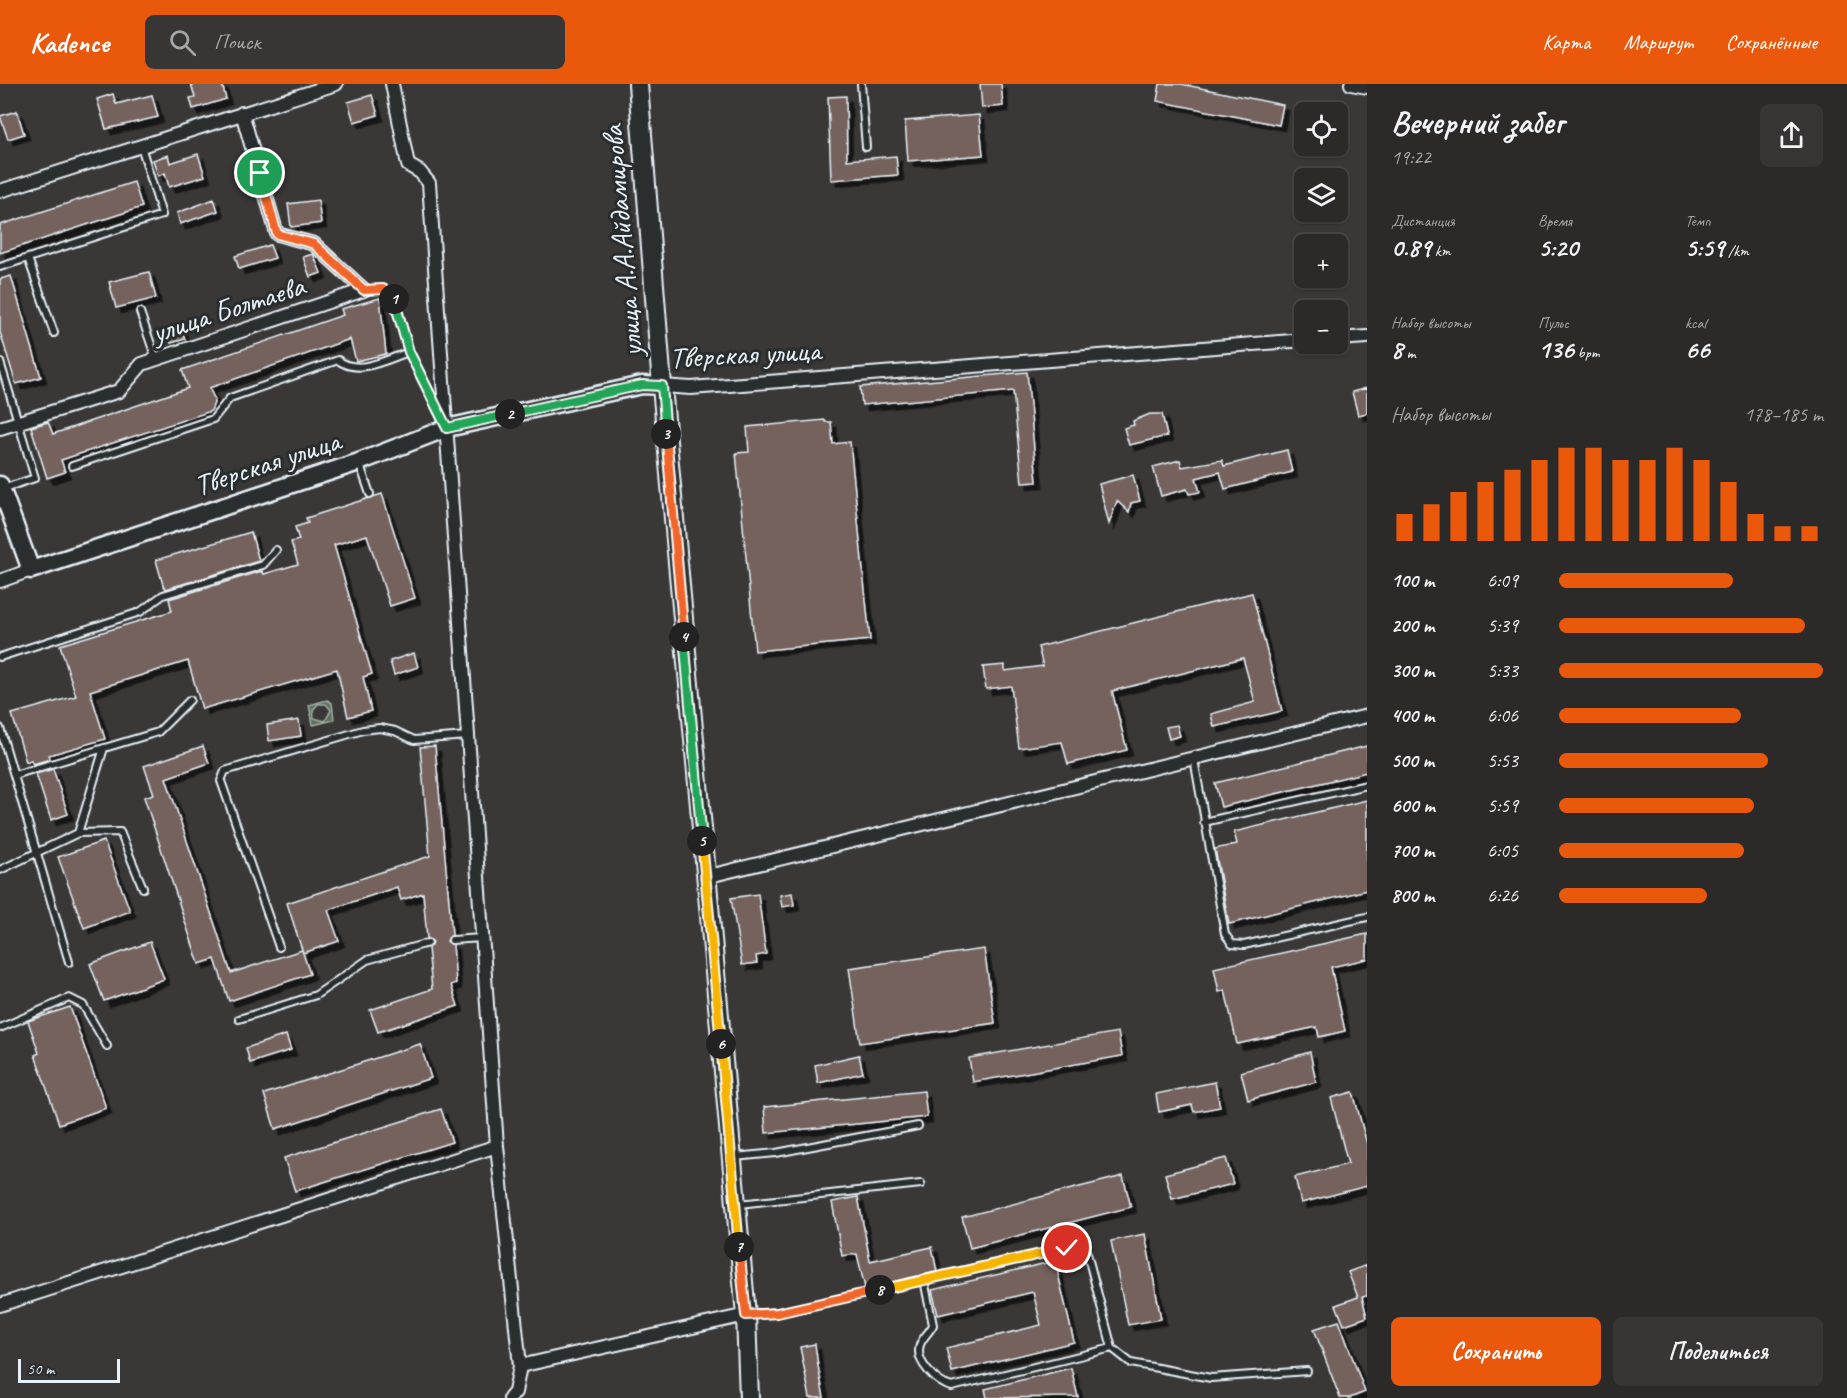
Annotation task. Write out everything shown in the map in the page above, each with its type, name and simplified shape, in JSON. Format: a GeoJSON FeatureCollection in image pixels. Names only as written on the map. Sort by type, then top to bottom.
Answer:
{"type":"FeatureCollection","features":[{"type":"Feature","properties":{"kind":"main road","name":"улица А.А.Айдамирова"},"geometry":{"type":"LineString","coordinates":[[638,84],[705,877],[746,1315],[749,1398]]}},
{"type":"Feature","properties":{"kind":"street"},"geometry":{"type":"LineString","coordinates":[[0,191],[336,84]]}},
{"type":"Feature","properties":{"kind":"street"},"geometry":{"type":"LineString","coordinates":[[392,84],[408,165],[420,172],[429,183],[497,1146],[520,1366],[515,1392],[510,1398]]}},
{"type":"Feature","properties":{"kind":"street"},"geometry":{"type":"LineString","coordinates":[[1352,84],[1367,87]]}},
{"type":"Feature","properties":{"kind":"street","name":"улица Болтаева"},"geometry":{"type":"LineString","coordinates":[[0,428],[118,391],[142,364],[364,290],[314,244],[277,234],[242,113]]}},
{"type":"Feature","properties":{"kind":"street"},"geometry":{"type":"LineString","coordinates":[[1348,338],[1367,337]]}},
{"type":"Feature","properties":{"kind":"street","name":"Тверская улица"},"geometry":{"type":"LineString","coordinates":[[0,581],[359,462],[447,428],[642,385],[691,388],[1294,341]]}},
{"type":"Feature","properties":{"kind":"street"},"geometry":{"type":"LineString","coordinates":[[1,487],[31,570]]}},
{"type":"Feature","properties":{"kind":"street"},"geometry":{"type":"LineString","coordinates":[[705,877],[1367,716]]}},
{"type":"Feature","properties":{"kind":"street"},"geometry":{"type":"LineString","coordinates":[[0,1305],[497,1146]]}},
{"type":"Feature","properties":{"kind":"street"},"geometry":{"type":"LineString","coordinates":[[520,1366],[746,1315]]}},
{"type":"Feature","properties":{"kind":"lane"},"geometry":{"type":"LineString","coordinates":[[861,84],[866,147]]}},
{"type":"Feature","properties":{"kind":"lane"},"geometry":{"type":"LineString","coordinates":[[0,267],[162,215],[141,145]]}},
{"type":"Feature","properties":{"kind":"lane"},"geometry":{"type":"LineString","coordinates":[[28,258],[54,333]]}},
{"type":"Feature","properties":{"kind":"lane"},"geometry":{"type":"LineString","coordinates":[[364,290],[383,289],[393,294],[409,352],[447,428]]}},
{"type":"Feature","properties":{"kind":"lane"},"geometry":{"type":"LineString","coordinates":[[140,312],[156,359]]}},
{"type":"Feature","properties":{"kind":"lane"},"geometry":{"type":"LineString","coordinates":[[72,466],[213,419],[230,398],[338,360],[355,369],[409,352]]}},
{"type":"Feature","properties":{"kind":"lane"},"geometry":{"type":"LineString","coordinates":[[0,362],[35,478],[1,487]]}},
{"type":"Feature","properties":{"kind":"lane"},"geometry":{"type":"LineString","coordinates":[[359,462],[370,494]]}},
{"type":"Feature","properties":{"kind":"lane"},"geometry":{"type":"LineString","coordinates":[[0,657],[140,612],[163,595],[263,565],[276,550]]}},
{"type":"Feature","properties":{"kind":"lane"},"geometry":{"type":"LineString","coordinates":[[14,775],[158,732],[190,700]]}},
{"type":"Feature","properties":{"kind":"lane"},"geometry":{"type":"LineString","coordinates":[[0,728],[69,962]]}},
{"type":"Feature","properties":{"kind":"lane"},"geometry":{"type":"LineString","coordinates":[[279,947],[221,781],[225,771],[363,730],[380,728],[395,731],[414,740],[468,736]]}},
{"type":"Feature","properties":{"kind":"lane"},"geometry":{"type":"LineString","coordinates":[[78,833],[104,748]]}},
{"type":"Feature","properties":{"kind":"lane"},"geometry":{"type":"LineString","coordinates":[[1194,759],[1225,934],[1232,944],[1244,945],[1367,917]]}},
{"type":"Feature","properties":{"kind":"lane"},"geometry":{"type":"LineString","coordinates":[[1204,822],[1367,785]]}},
{"type":"Feature","properties":{"kind":"lane"},"geometry":{"type":"LineString","coordinates":[[0,870],[78,833],[120,832],[143,888]]}},
{"type":"Feature","properties":{"kind":"lane"},"geometry":{"type":"LineString","coordinates":[[452,940],[483,938]]}},
{"type":"Feature","properties":{"kind":"lane"},"geometry":{"type":"LineString","coordinates":[[239,1019],[316,995],[367,960],[428,943]]}},
{"type":"Feature","properties":{"kind":"lane"},"geometry":{"type":"LineString","coordinates":[[0,1028],[69,998],[83,1005],[107,1046]]}},
{"type":"Feature","properties":{"kind":"lane"},"geometry":{"type":"LineString","coordinates":[[731,1157],[776,1153],[918,1126]]}},
{"type":"Feature","properties":{"kind":"lane"},"geometry":{"type":"LineString","coordinates":[[735,1204],[921,1184]]}},
{"type":"Feature","properties":{"kind":"lane"},"geometry":{"type":"LineString","coordinates":[[746,1315],[777,1313],[1067,1248],[1079,1248],[1087,1253],[1112,1348],[1131,1363],[1211,1378],[1307,1371]]}},
{"type":"Feature","properties":{"kind":"lane"},"geometry":{"type":"LineString","coordinates":[[924,1280],[933,1325],[920,1343],[919,1351],[941,1384],[952,1387],[1112,1348]]}},
{"type":"Feature","properties":{"kind":"green space"},"geometry":{"type":"Polygon","coordinates":[[[327,700],[332,703],[334,720],[313,725],[309,705],[327,700]],[[318,704],[313,710],[314,718],[325,721],[331,710],[326,704],[318,704]]]}},
{"type":"Feature","properties":{"kind":"building"},"geometry":{"type":"Polygon","coordinates":[[[191,84],[222,84],[226,99],[193,109],[190,98],[195,97],[191,84]]]}},
{"type":"Feature","properties":{"kind":"building"},"geometry":{"type":"Polygon","coordinates":[[[980,84],[1001,84],[1003,106],[982,108],[980,84]]]}},
{"type":"Feature","properties":{"kind":"building"},"geometry":{"type":"Polygon","coordinates":[[[1160,84],[1181,84],[1283,105],[1279,125],[1157,101],[1160,84]]]}},
{"type":"Feature","properties":{"kind":"building"},"geometry":{"type":"Polygon","coordinates":[[[113,94],[116,104],[152,95],[158,117],[106,129],[97,99],[113,94]]]}},
{"type":"Feature","properties":{"kind":"building"},"geometry":{"type":"Polygon","coordinates":[[[372,95],[378,115],[354,122],[348,102],[372,95]]]}},
{"type":"Feature","properties":{"kind":"building"},"geometry":{"type":"Polygon","coordinates":[[[846,96],[847,160],[896,156],[898,175],[831,180],[828,97],[846,96]]]}},
{"type":"Feature","properties":{"kind":"building"},"geometry":{"type":"Polygon","coordinates":[[[17,111],[24,134],[8,139],[0,116],[17,111]]]}},
{"type":"Feature","properties":{"kind":"building"},"geometry":{"type":"Polygon","coordinates":[[[979,115],[983,155],[908,161],[905,121],[979,115]]]}},
{"type":"Feature","properties":{"kind":"building"},"geometry":{"type":"Polygon","coordinates":[[[198,154],[205,176],[169,187],[165,173],[158,176],[153,160],[168,155],[170,163],[198,154]]]}},
{"type":"Feature","properties":{"kind":"building"},"geometry":{"type":"Polygon","coordinates":[[[134,182],[142,207],[0,253],[0,225],[134,182]]]}},
{"type":"Feature","properties":{"kind":"building"},"geometry":{"type":"Polygon","coordinates":[[[214,199],[218,211],[180,224],[177,213],[214,199]]]}},
{"type":"Feature","properties":{"kind":"building"},"geometry":{"type":"Polygon","coordinates":[[[318,200],[321,223],[291,227],[288,204],[318,200]]]}},
{"type":"Feature","properties":{"kind":"building"},"geometry":{"type":"Polygon","coordinates":[[[270,245],[275,258],[239,269],[235,256],[270,245]]]}},
{"type":"Feature","properties":{"kind":"building"},"geometry":{"type":"Polygon","coordinates":[[[313,254],[321,273],[310,277],[303,257],[313,254]]]}},
{"type":"Feature","properties":{"kind":"building"},"geometry":{"type":"Polygon","coordinates":[[[149,272],[156,298],[116,308],[109,282],[149,272]]]}},
{"type":"Feature","properties":{"kind":"building"},"geometry":{"type":"Polygon","coordinates":[[[11,276],[41,377],[16,384],[0,332],[0,279],[11,276]]]}},
{"type":"Feature","properties":{"kind":"building"},"geometry":{"type":"Polygon","coordinates":[[[380,298],[386,354],[356,361],[350,339],[209,388],[215,400],[211,411],[61,460],[65,472],[47,478],[31,427],[48,422],[53,434],[188,388],[182,370],[343,315],[341,309],[380,298]]]}},
{"type":"Feature","properties":{"kind":"building"},"geometry":{"type":"Polygon","coordinates":[[[180,326],[185,339],[171,343],[167,331],[180,326]]]}},
{"type":"Feature","properties":{"kind":"building"},"geometry":{"type":"Polygon","coordinates":[[[1027,372],[1037,482],[1022,483],[1013,391],[862,405],[860,387],[1027,372]]]}},
{"type":"Feature","properties":{"kind":"building"},"geometry":{"type":"Polygon","coordinates":[[[1367,388],[1367,413],[1358,415],[1352,392],[1367,388]]]}},
{"type":"Feature","properties":{"kind":"building"},"geometry":{"type":"Polygon","coordinates":[[[1150,414],[1162,414],[1167,436],[1129,445],[1124,428],[1134,425],[1133,421],[1150,414]]]}},
{"type":"Feature","properties":{"kind":"building"},"geometry":{"type":"Polygon","coordinates":[[[825,420],[825,422],[831,422],[833,444],[850,442],[870,640],[755,651],[736,453],[749,452],[747,427],[825,420]]]}},
{"type":"Feature","properties":{"kind":"building"},"geometry":{"type":"Polygon","coordinates":[[[1287,450],[1292,472],[1225,489],[1220,472],[1196,478],[1200,492],[1189,494],[1187,489],[1161,496],[1153,467],[1180,460],[1182,467],[1222,460],[1224,466],[1287,450]]]}},
{"type":"Feature","properties":{"kind":"building"},"geometry":{"type":"Polygon","coordinates":[[[1133,475],[1140,501],[1131,503],[1129,512],[1117,501],[1109,524],[1099,484],[1133,475]]]}},
{"type":"Feature","properties":{"kind":"building"},"geometry":{"type":"Polygon","coordinates":[[[382,494],[415,598],[390,606],[367,535],[334,545],[372,674],[363,677],[371,711],[348,717],[337,669],[202,709],[188,661],[90,691],[105,739],[49,755],[50,759],[33,764],[31,760],[26,762],[12,714],[76,696],[60,645],[172,611],[169,599],[262,571],[264,574],[298,564],[291,542],[299,540],[295,527],[308,523],[306,518],[382,494]]]}},
{"type":"Feature","properties":{"kind":"building"},"geometry":{"type":"Polygon","coordinates":[[[251,532],[259,561],[166,589],[163,585],[156,560],[251,532]]]}},
{"type":"Feature","properties":{"kind":"building"},"geometry":{"type":"Polygon","coordinates":[[[1252,593],[1282,711],[1214,727],[1211,714],[1255,702],[1243,658],[1112,691],[1127,750],[1068,764],[1062,742],[1019,748],[1011,686],[986,689],[983,667],[1005,665],[1005,671],[1043,666],[1038,647],[1252,593]]]}},
{"type":"Feature","properties":{"kind":"building"},"geometry":{"type":"Polygon","coordinates":[[[414,653],[418,667],[394,675],[390,661],[414,653]]]}},
{"type":"Feature","properties":{"kind":"building"},"geometry":{"type":"Polygon","coordinates":[[[299,720],[301,736],[269,741],[267,725],[299,720]]]}},
{"type":"Feature","properties":{"kind":"building"},"geometry":{"type":"Polygon","coordinates":[[[1177,725],[1180,736],[1169,739],[1166,727],[1177,725]]]}},
{"type":"Feature","properties":{"kind":"building"},"geometry":{"type":"Polygon","coordinates":[[[203,746],[209,763],[166,778],[231,973],[302,950],[310,974],[229,1001],[215,959],[199,964],[144,797],[154,794],[144,766],[203,746]]]}},
{"type":"Feature","properties":{"kind":"building"},"geometry":{"type":"Polygon","coordinates":[[[435,746],[452,935],[447,941],[453,945],[456,983],[451,985],[458,1006],[378,1032],[370,1010],[432,989],[428,948],[433,942],[427,938],[423,893],[401,900],[397,887],[328,910],[339,941],[303,953],[287,903],[430,856],[420,747],[435,746]]]}},
{"type":"Feature","properties":{"kind":"building"},"geometry":{"type":"Polygon","coordinates":[[[1367,746],[1367,772],[1221,807],[1215,783],[1367,746]]]}},
{"type":"Feature","properties":{"kind":"building"},"geometry":{"type":"Polygon","coordinates":[[[53,769],[68,814],[51,820],[36,774],[53,769]]]}},
{"type":"Feature","properties":{"kind":"building"},"geometry":{"type":"Polygon","coordinates":[[[1367,800],[1367,890],[1229,924],[1215,849],[1237,844],[1234,832],[1367,800]]]}},
{"type":"Feature","properties":{"kind":"building"},"geometry":{"type":"Polygon","coordinates":[[[104,841],[130,911],[84,928],[58,857],[104,841]]]}},
{"type":"Feature","properties":{"kind":"building"},"geometry":{"type":"Polygon","coordinates":[[[792,893],[794,905],[782,907],[780,895],[792,893]]]}},
{"type":"Feature","properties":{"kind":"building"},"geometry":{"type":"Polygon","coordinates":[[[758,894],[766,954],[756,956],[757,963],[742,965],[731,898],[758,894]]]}},
{"type":"Feature","properties":{"kind":"building"},"geometry":{"type":"Polygon","coordinates":[[[1367,934],[1367,959],[1331,967],[1345,1031],[1319,1037],[1317,1027],[1237,1044],[1225,990],[1219,992],[1214,968],[1367,934]]]}},
{"type":"Feature","properties":{"kind":"building"},"geometry":{"type":"Polygon","coordinates":[[[150,942],[164,979],[104,1001],[90,964],[150,942]]]}},
{"type":"Feature","properties":{"kind":"building"},"geometry":{"type":"Polygon","coordinates":[[[984,949],[995,1023],[860,1043],[849,968],[984,949]]]}},
{"type":"Feature","properties":{"kind":"building"},"geometry":{"type":"Polygon","coordinates":[[[70,1007],[106,1108],[59,1124],[35,1055],[39,1053],[28,1021],[70,1007]]]}},
{"type":"Feature","properties":{"kind":"building"},"geometry":{"type":"Polygon","coordinates":[[[1118,1032],[1122,1056],[973,1082],[969,1058],[1118,1032]]]}},
{"type":"Feature","properties":{"kind":"building"},"geometry":{"type":"Polygon","coordinates":[[[286,1035],[291,1050],[250,1063],[246,1048],[286,1035]]]}},
{"type":"Feature","properties":{"kind":"building"},"geometry":{"type":"Polygon","coordinates":[[[420,1044],[431,1078],[275,1129],[264,1094],[420,1044]]]}},
{"type":"Feature","properties":{"kind":"building"},"geometry":{"type":"Polygon","coordinates":[[[1310,1052],[1316,1082],[1248,1100],[1241,1072],[1310,1052]]]}},
{"type":"Feature","properties":{"kind":"building"},"geometry":{"type":"Polygon","coordinates":[[[859,1055],[863,1073],[818,1083],[815,1065],[859,1055]]]}},
{"type":"Feature","properties":{"kind":"building"},"geometry":{"type":"Polygon","coordinates":[[[1215,1082],[1220,1107],[1194,1112],[1192,1105],[1159,1112],[1156,1094],[1215,1082]]]}},
{"type":"Feature","properties":{"kind":"building"},"geometry":{"type":"Polygon","coordinates":[[[924,1091],[927,1117],[766,1133],[764,1107],[924,1091]]]}},
{"type":"Feature","properties":{"kind":"building"},"geometry":{"type":"Polygon","coordinates":[[[1353,1092],[1367,1144],[1367,1186],[1301,1203],[1295,1177],[1348,1164],[1331,1098],[1353,1092]]]}},
{"type":"Feature","properties":{"kind":"building"},"geometry":{"type":"Polygon","coordinates":[[[441,1109],[452,1142],[295,1191],[284,1158],[441,1109]]]}},
{"type":"Feature","properties":{"kind":"building"},"geometry":{"type":"Polygon","coordinates":[[[1226,1158],[1233,1184],[1172,1199],[1165,1174],[1226,1158]]]}},
{"type":"Feature","properties":{"kind":"building"},"geometry":{"type":"Polygon","coordinates":[[[1123,1176],[1131,1207],[970,1248],[962,1217],[1123,1176]]]}},
{"type":"Feature","properties":{"kind":"building"},"geometry":{"type":"Polygon","coordinates":[[[858,1197],[870,1261],[932,1247],[937,1272],[865,1288],[857,1254],[842,1256],[832,1202],[858,1197]]]}},
{"type":"Feature","properties":{"kind":"building"},"geometry":{"type":"Polygon","coordinates":[[[1145,1234],[1161,1319],[1128,1325],[1111,1241],[1145,1234]]]}},
{"type":"Feature","properties":{"kind":"building"},"geometry":{"type":"Polygon","coordinates":[[[1055,1261],[1074,1342],[952,1372],[946,1348],[1041,1325],[1033,1292],[938,1315],[932,1290],[1055,1261]]]}},
{"type":"Feature","properties":{"kind":"building"},"geometry":{"type":"Polygon","coordinates":[[[1367,1265],[1367,1296],[1362,1297],[1367,1317],[1344,1325],[1336,1305],[1358,1297],[1348,1272],[1367,1265]]]}},
{"type":"Feature","properties":{"kind":"building"},"geometry":{"type":"Polygon","coordinates":[[[1339,1321],[1365,1392],[1350,1398],[1340,1398],[1314,1329],[1339,1321]]]}},
{"type":"Feature","properties":{"kind":"building"},"geometry":{"type":"Polygon","coordinates":[[[815,1344],[824,1398],[810,1398],[800,1347],[815,1344]]]}},
{"type":"Feature","properties":{"kind":"building"},"geometry":{"type":"Polygon","coordinates":[[[1071,1368],[1078,1397],[987,1398],[985,1389],[1071,1368]]]}},
{"type":"Feature","properties":{"kind":"route"},"geometry":{"type":"LineString","coordinates":[[260,173],[277,234],[314,244],[364,290],[383,289],[393,294],[409,352],[447,428],[642,385],[662,386],[746,1315],[777,1313],[1067,1248]]}}]}
